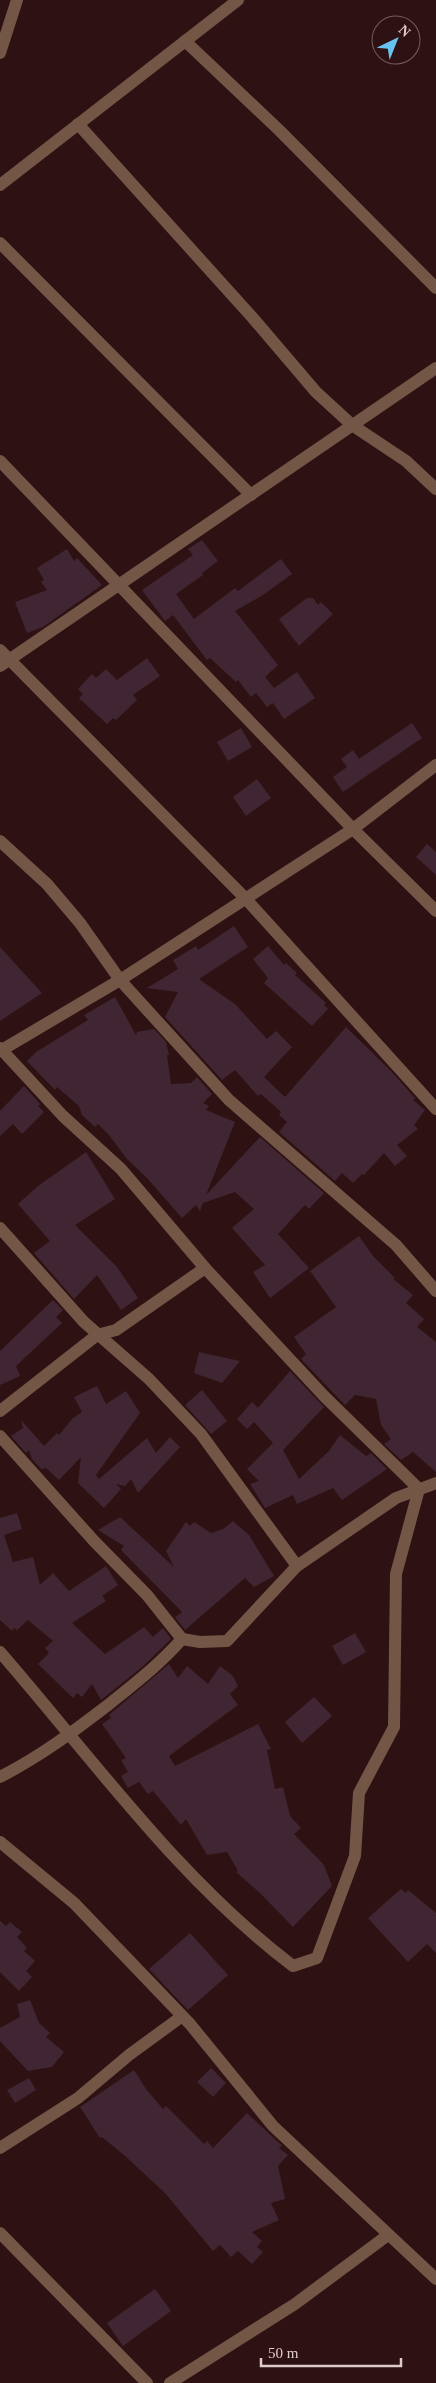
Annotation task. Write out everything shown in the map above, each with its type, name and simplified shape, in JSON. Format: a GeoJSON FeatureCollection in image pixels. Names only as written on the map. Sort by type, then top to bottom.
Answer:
{"type":"FeatureCollection","features":[{"type":"Feature","properties":{"kind":"street"},"geometry":{"type":"LineString","coordinates":[[0,53],[17,0]]}},
{"type":"Feature","properties":{"kind":"street"},"geometry":{"type":"LineString","coordinates":[[0,185],[238,0]]}},
{"type":"Feature","properties":{"kind":"street"},"geometry":{"type":"LineString","coordinates":[[185,41],[279,130],[436,288]]}},
{"type":"Feature","properties":{"kind":"street"},"geometry":{"type":"LineString","coordinates":[[78,124],[252,317],[294,368],[352,425],[406,461],[436,489]]}},
{"type":"Feature","properties":{"kind":"street"},"geometry":{"type":"LineString","coordinates":[[0,243],[251,495]]}},
{"type":"Feature","properties":{"kind":"street"},"geometry":{"type":"LineString","coordinates":[[5,663],[436,368]]}},
{"type":"Feature","properties":{"kind":"street"},"geometry":{"type":"LineString","coordinates":[[0,461],[353,829],[434,908]]}},
{"type":"Feature","properties":{"kind":"street"},"geometry":{"type":"LineString","coordinates":[[0,650],[5,663],[246,899],[436,1109]]}},
{"type":"Feature","properties":{"kind":"street"},"geometry":{"type":"LineString","coordinates":[[419,1490],[324,1396],[205,1268],[122,1169],[63,1116],[1,1050],[120,980],[353,829],[436,764]]}},
{"type":"Feature","properties":{"kind":"street"},"geometry":{"type":"LineString","coordinates":[[0,841],[47,884],[80,923],[120,980],[229,1100],[396,1245],[436,1291]]}},
{"type":"Feature","properties":{"kind":"street"},"geometry":{"type":"LineString","coordinates":[[0,1228],[84,1322],[149,1379],[201,1434],[297,1566]]}},
{"type":"Feature","properties":{"kind":"street"},"geometry":{"type":"LineString","coordinates":[[0,1410],[97,1335],[116,1330],[205,1268]]}},
{"type":"Feature","properties":{"kind":"street"},"geometry":{"type":"LineString","coordinates":[[0,1436],[94,1541],[147,1595],[182,1639],[200,1642],[227,1641],[297,1566],[396,1498],[436,1483]]}},
{"type":"Feature","properties":{"kind":"street"},"geometry":{"type":"LineString","coordinates":[[0,1652],[176,1857],[254,1936],[293,1966],[318,1958],[355,1856],[359,1793],[394,1727],[396,1574],[419,1490]]}},
{"type":"Feature","properties":{"kind":"street"},"geometry":{"type":"LineString","coordinates":[[0,1777],[31,1762],[71,1734],[161,1663],[182,1639]]}},
{"type":"Feature","properties":{"kind":"street"},"geometry":{"type":"LineString","coordinates":[[0,1842],[74,1903],[155,1985],[181,2017],[190,2024],[273,2126],[436,2279]]}},
{"type":"Feature","properties":{"kind":"street"},"geometry":{"type":"LineString","coordinates":[[0,2148],[78,2098],[129,2055],[181,2017]]}},
{"type":"Feature","properties":{"kind":"street"},"geometry":{"type":"LineString","coordinates":[[0,2233],[147,2383]]}},
{"type":"Feature","properties":{"kind":"street"},"geometry":{"type":"LineString","coordinates":[[170,2383],[295,2304],[388,2235]]}},
{"type":"Feature","properties":{"kind":"building"},"geometry":{"type":"Polygon","coordinates":[[[202,540],[218,561],[202,573],[203,575],[176,594],[194,619],[235,588],[238,591],[281,559],[292,574],[263,595],[235,611],[278,665],[265,677],[274,688],[297,672],[315,698],[284,719],[273,703],[267,707],[256,693],[251,697],[238,680],[236,682],[210,658],[207,660],[173,615],[165,621],[142,590],[193,555],[188,549],[202,540]]]}},
{"type":"Feature","properties":{"kind":"building"},"geometry":{"type":"Polygon","coordinates":[[[67,549],[74,561],[77,558],[102,585],[43,627],[27,633],[15,602],[47,590],[41,582],[44,580],[37,568],[67,549]]]}},
{"type":"Feature","properties":{"kind":"building"},"geometry":{"type":"Polygon","coordinates":[[[307,598],[313,598],[318,605],[321,602],[333,614],[299,646],[279,619],[307,598]]]}},
{"type":"Feature","properties":{"kind":"building"},"geometry":{"type":"Polygon","coordinates":[[[147,658],[160,676],[133,695],[137,700],[116,720],[113,718],[107,724],[79,698],[83,694],[78,689],[92,674],[96,678],[106,669],[117,680],[147,658]]]}},
{"type":"Feature","properties":{"kind":"building"},"geometry":{"type":"Polygon","coordinates":[[[412,723],[422,738],[343,792],[333,777],[347,767],[341,759],[353,750],[359,759],[412,723]]]}},
{"type":"Feature","properties":{"kind":"building"},"geometry":{"type":"Polygon","coordinates":[[[241,728],[252,747],[228,761],[217,742],[241,728]]]}},
{"type":"Feature","properties":{"kind":"building"},"geometry":{"type":"Polygon","coordinates":[[[257,779],[271,798],[246,816],[233,797],[257,779]]]}},
{"type":"Feature","properties":{"kind":"building"},"geometry":{"type":"Polygon","coordinates":[[[427,844],[436,852],[436,875],[416,857],[427,844]]]}},
{"type":"Feature","properties":{"kind":"building"},"geometry":{"type":"Polygon","coordinates":[[[234,926],[248,947],[199,979],[235,1004],[267,1039],[276,1031],[292,1047],[264,1077],[285,1097],[346,1027],[391,1071],[415,1098],[413,1100],[425,1110],[414,1125],[418,1129],[397,1145],[407,1156],[395,1166],[384,1153],[364,1175],[362,1174],[353,1183],[342,1173],[335,1181],[279,1132],[287,1122],[279,1115],[281,1112],[261,1094],[258,1096],[235,1070],[222,1080],[165,1017],[178,992],[147,988],[178,969],[173,960],[196,946],[198,950],[234,926]]]}},
{"type":"Feature","properties":{"kind":"building"},"geometry":{"type":"Polygon","coordinates":[[[268,946],[284,965],[286,963],[297,973],[295,975],[326,1003],[324,1005],[328,1009],[312,1026],[264,983],[268,978],[253,959],[268,946]]]}},
{"type":"Feature","properties":{"kind":"building"},"geometry":{"type":"Polygon","coordinates":[[[0,947],[42,993],[0,1021],[0,947]]]}},
{"type":"Feature","properties":{"kind":"building"},"geometry":{"type":"Polygon","coordinates":[[[115,997],[136,1035],[137,1032],[154,1029],[166,1042],[171,1084],[191,1083],[197,1077],[212,1094],[203,1103],[209,1106],[206,1110],[235,1122],[206,1195],[260,1137],[324,1193],[309,1209],[305,1205],[278,1234],[309,1268],[270,1298],[253,1272],[265,1265],[232,1228],[254,1209],[235,1192],[203,1203],[200,1211],[196,1205],[182,1218],[147,1178],[127,1159],[109,1135],[98,1124],[95,1127],[82,1115],[79,1106],[57,1087],[55,1090],[27,1061],[36,1052],[88,1020],[84,1015],[115,997]]]}},
{"type":"Feature","properties":{"kind":"building"},"geometry":{"type":"Polygon","coordinates":[[[24,1086],[40,1104],[38,1106],[44,1112],[22,1134],[13,1124],[0,1136],[0,1111],[24,1086]]]}},
{"type":"Feature","properties":{"kind":"building"},"geometry":{"type":"Polygon","coordinates":[[[86,1152],[115,1199],[75,1225],[117,1267],[138,1298],[121,1310],[97,1275],[74,1299],[34,1253],[50,1241],[18,1204],[38,1186],[86,1152]]]}},
{"type":"Feature","properties":{"kind":"building"},"geometry":{"type":"Polygon","coordinates":[[[359,1236],[373,1256],[395,1278],[393,1279],[413,1295],[406,1303],[424,1319],[417,1327],[436,1342],[436,1472],[413,1452],[401,1460],[384,1444],[391,1439],[381,1425],[376,1399],[355,1395],[345,1405],[301,1359],[306,1354],[294,1337],[336,1307],[310,1271],[359,1236]]]}},
{"type":"Feature","properties":{"kind":"building"},"geometry":{"type":"Polygon","coordinates":[[[53,1300],[63,1310],[56,1317],[62,1323],[16,1366],[20,1376],[0,1385],[0,1351],[53,1300]]]}},
{"type":"Feature","properties":{"kind":"building"},"geometry":{"type":"Polygon","coordinates":[[[199,1352],[240,1361],[222,1383],[194,1373],[199,1352]]]}},
{"type":"Feature","properties":{"kind":"building"},"geometry":{"type":"Polygon","coordinates":[[[290,1371],[324,1407],[283,1450],[299,1479],[329,1451],[340,1435],[366,1456],[371,1453],[387,1469],[342,1500],[333,1488],[297,1504],[293,1495],[265,1508],[250,1484],[259,1481],[247,1469],[273,1443],[254,1422],[247,1429],[237,1419],[252,1402],[258,1408],[290,1371]]]}},
{"type":"Feature","properties":{"kind":"building"},"geometry":{"type":"Polygon","coordinates":[[[97,1386],[106,1404],[126,1391],[140,1413],[96,1475],[99,1479],[147,1438],[156,1453],[170,1437],[180,1447],[138,1493],[131,1479],[125,1486],[116,1484],[121,1489],[104,1508],[78,1483],[81,1457],[59,1480],[46,1468],[41,1469],[32,1459],[29,1450],[26,1453],[11,1436],[23,1428],[21,1420],[44,1446],[57,1433],[59,1435],[73,1418],[82,1412],[74,1397],[97,1386]]]}},
{"type":"Feature","properties":{"kind":"building"},"geometry":{"type":"Polygon","coordinates":[[[202,1390],[227,1421],[211,1434],[185,1405],[202,1390]]]}},
{"type":"Feature","properties":{"kind":"building"},"geometry":{"type":"Polygon","coordinates":[[[17,1513],[22,1529],[4,1535],[13,1562],[33,1557],[40,1585],[53,1573],[69,1591],[106,1566],[118,1585],[102,1596],[106,1601],[72,1623],[105,1654],[144,1627],[153,1637],[163,1628],[171,1639],[141,1668],[101,1700],[92,1684],[82,1697],[77,1693],[73,1698],[38,1664],[49,1653],[45,1648],[53,1641],[28,1620],[17,1630],[14,1628],[12,1631],[0,1620],[0,1518],[17,1513]]]}},
{"type":"Feature","properties":{"kind":"building"},"geometry":{"type":"Polygon","coordinates":[[[120,1517],[174,1567],[166,1551],[186,1522],[190,1526],[194,1522],[211,1533],[223,1529],[233,1521],[249,1535],[274,1576],[254,1587],[245,1578],[185,1630],[175,1617],[182,1612],[121,1550],[124,1546],[98,1530],[120,1517]]]}},
{"type":"Feature","properties":{"kind":"building"},"geometry":{"type":"Polygon","coordinates":[[[355,1633],[366,1652],[343,1665],[332,1646],[355,1633]]]}},
{"type":"Feature","properties":{"kind":"building"},"geometry":{"type":"Polygon","coordinates":[[[169,1664],[178,1678],[187,1666],[208,1684],[220,1666],[233,1676],[238,1686],[230,1694],[238,1705],[169,1756],[175,1766],[258,1724],[271,1749],[267,1750],[275,1789],[283,1787],[290,1816],[301,1828],[294,1834],[324,1865],[332,1886],[293,1927],[260,1893],[236,1872],[238,1871],[227,1852],[207,1855],[186,1819],[181,1825],[153,1791],[148,1794],[139,1782],[128,1788],[121,1776],[128,1772],[121,1760],[126,1758],[102,1724],[111,1718],[109,1715],[169,1664]]]}},
{"type":"Feature","properties":{"kind":"building"},"geometry":{"type":"Polygon","coordinates":[[[314,1697],[332,1716],[302,1743],[285,1722],[314,1697]]]}},
{"type":"Feature","properties":{"kind":"building"},"geometry":{"type":"Polygon","coordinates":[[[401,1889],[406,1893],[408,1890],[436,1913],[436,1953],[427,1944],[408,1962],[368,1918],[401,1889]]]}},
{"type":"Feature","properties":{"kind":"building"},"geometry":{"type":"Polygon","coordinates":[[[0,1921],[6,1926],[10,1922],[22,1932],[17,1937],[27,1948],[24,1951],[35,1961],[26,1971],[32,1977],[19,1991],[0,1972],[0,1921]]]}},
{"type":"Feature","properties":{"kind":"building"},"geometry":{"type":"Polygon","coordinates":[[[190,1933],[228,1975],[188,2010],[149,1969],[190,1933]]]}},
{"type":"Feature","properties":{"kind":"building"},"geometry":{"type":"Polygon","coordinates":[[[30,2000],[39,2023],[50,2033],[46,2037],[64,2052],[52,2067],[28,2071],[0,2041],[0,2028],[20,2017],[17,2004],[30,2000]]]}},
{"type":"Feature","properties":{"kind":"building"},"geometry":{"type":"Polygon","coordinates":[[[211,2068],[226,2083],[213,2097],[197,2082],[211,2068]]]}},
{"type":"Feature","properties":{"kind":"building"},"geometry":{"type":"Polygon","coordinates":[[[134,2070],[146,2089],[163,2109],[166,2106],[204,2144],[207,2141],[213,2148],[247,2113],[282,2145],[279,2148],[288,2155],[278,2166],[285,2199],[271,2203],[279,2220],[252,2232],[262,2241],[257,2247],[263,2252],[252,2264],[238,2251],[231,2257],[220,2245],[213,2251],[165,2193],[124,2155],[102,2137],[100,2138],[80,2107],[134,2070]]]}},
{"type":"Feature","properties":{"kind":"building"},"geometry":{"type":"Polygon","coordinates":[[[29,2078],[36,2090],[15,2103],[7,2090],[29,2078]]]}},
{"type":"Feature","properties":{"kind":"building"},"geometry":{"type":"Polygon","coordinates":[[[155,2289],[171,2311],[123,2346],[107,2323],[155,2289]]]}}]}
